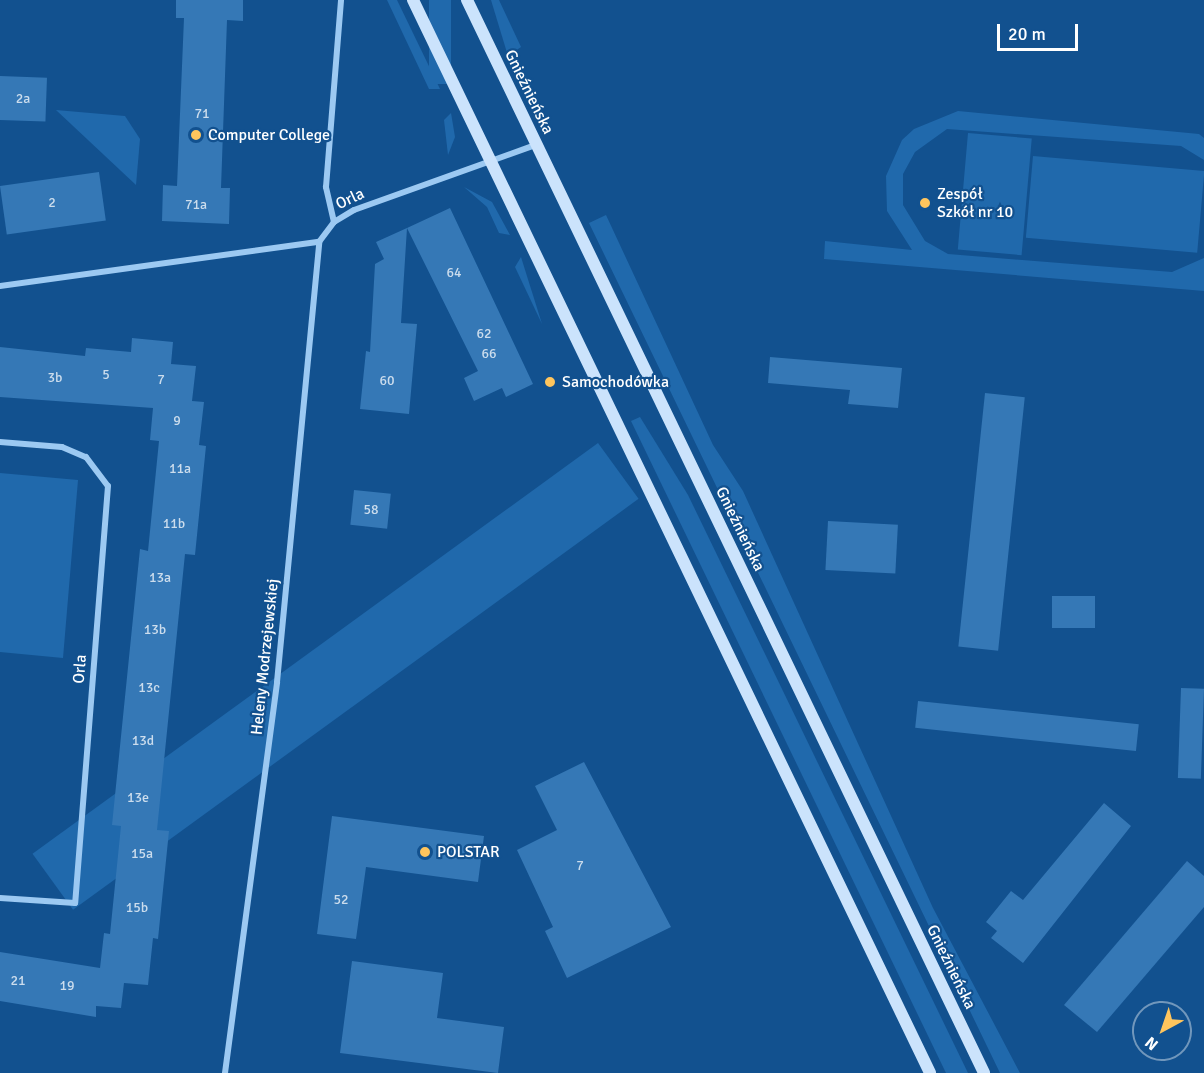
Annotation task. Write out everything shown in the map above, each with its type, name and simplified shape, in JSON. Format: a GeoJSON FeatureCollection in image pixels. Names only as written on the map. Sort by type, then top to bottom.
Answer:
{"type":"FeatureCollection","features":[{"type":"Feature","properties":{"kind":"street"},"geometry":{"type":"LineString","coordinates":[[334,222],[326,187],[341,0]]}},
{"type":"Feature","properties":{"kind":"street"},"geometry":{"type":"LineString","coordinates":[[412,0],[930,1073]]}},
{"type":"Feature","properties":{"kind":"street","name":"Gnieźnieńska"},"geometry":{"type":"LineString","coordinates":[[467,0],[984,1073]]}},
{"type":"Feature","properties":{"kind":"street","name":"Orla"},"geometry":{"type":"LineString","coordinates":[[319,242],[334,222],[536,145]]}},
{"type":"Feature","properties":{"kind":"street"},"geometry":{"type":"LineString","coordinates":[[0,286],[319,242]]}},
{"type":"Feature","properties":{"kind":"street","name":"Heleny Modrzejewskiej"},"geometry":{"type":"LineString","coordinates":[[225,1073],[277,682],[319,242]]}},
{"type":"Feature","properties":{"kind":"street","name":"Orla"},"geometry":{"type":"LineString","coordinates":[[0,442],[62,447],[86,456],[108,486],[75,903],[0,898]]}},
{"type":"Feature","properties":{"kind":"shaded area"},"geometry":{"type":"Polygon","coordinates":[[[387,0],[397,0],[440,89],[429,89],[387,0]]]}},
{"type":"Feature","properties":{"kind":"shaded area"},"geometry":{"type":"Polygon","coordinates":[[[429,0],[451,0],[451,84],[429,84],[429,0]]]}},
{"type":"Feature","properties":{"kind":"shaded area"},"geometry":{"type":"Polygon","coordinates":[[[491,0],[499,0],[521,47],[508,56],[491,0]]]}},
{"type":"Feature","properties":{"kind":"shaded area"},"geometry":{"type":"Polygon","coordinates":[[[56,110],[125,116],[140,139],[136,185],[56,110]]]}},
{"type":"Feature","properties":{"kind":"shaded area"},"geometry":{"type":"Polygon","coordinates":[[[958,111],[1199,134],[1204,138],[1204,160],[1181,146],[947,129],[915,152],[903,174],[903,205],[925,241],[948,254],[1172,272],[1204,258],[1204,291],[824,259],[825,241],[912,250],[887,211],[886,176],[902,140],[914,129],[958,111]]]}},
{"type":"Feature","properties":{"kind":"shaded area"},"geometry":{"type":"Polygon","coordinates":[[[451,113],[455,137],[448,155],[444,120],[451,113]]]}},
{"type":"Feature","properties":{"kind":"shaded area"},"geometry":{"type":"Polygon","coordinates":[[[968,133],[1032,139],[1022,255],[958,250],[968,133]]]}},
{"type":"Feature","properties":{"kind":"shaded area"},"geometry":{"type":"Polygon","coordinates":[[[1033,156],[1204,171],[1197,253],[1026,238],[1033,156]]]}},
{"type":"Feature","properties":{"kind":"shaded area"},"geometry":{"type":"Polygon","coordinates":[[[464,187],[492,202],[510,235],[499,233],[487,207],[464,187]]]}},
{"type":"Feature","properties":{"kind":"shaded area"},"geometry":{"type":"Polygon","coordinates":[[[606,215],[713,445],[743,491],[933,908],[1020,1073],[1000,1073],[589,223],[606,215]]]}},
{"type":"Feature","properties":{"kind":"shaded area"},"geometry":{"type":"Polygon","coordinates":[[[521,257],[542,324],[515,267],[521,257]]]}},
{"type":"Feature","properties":{"kind":"shaded area"},"geometry":{"type":"Polygon","coordinates":[[[640,417],[688,495],[968,1073],[946,1073],[631,421],[640,417]]]}},
{"type":"Feature","properties":{"kind":"shaded area"},"geometry":{"type":"Polygon","coordinates":[[[598,443],[639,499],[73,910],[32,854],[598,443]]]}},
{"type":"Feature","properties":{"kind":"shaded area"},"geometry":{"type":"Polygon","coordinates":[[[0,473],[78,480],[63,658],[0,652],[0,473]]]}},
{"type":"Feature","properties":{"kind":"building"},"geometry":{"type":"Polygon","coordinates":[[[176,0],[243,0],[243,21],[227,20],[221,188],[230,188],[229,224],[162,221],[163,185],[177,186],[184,18],[176,18],[176,0]]]}},
{"type":"Feature","properties":{"kind":"building"},"geometry":{"type":"Polygon","coordinates":[[[0,76],[47,78],[45,122],[0,120],[0,76]]]}},
{"type":"Feature","properties":{"kind":"building"},"geometry":{"type":"Polygon","coordinates":[[[99,172],[106,221],[7,234],[0,186],[99,172]]]}},
{"type":"Feature","properties":{"kind":"building"},"geometry":{"type":"Polygon","coordinates":[[[450,208],[533,384],[506,397],[502,388],[474,401],[464,378],[478,371],[407,228],[450,208]]]}},
{"type":"Feature","properties":{"kind":"building"},"geometry":{"type":"Polygon","coordinates":[[[407,228],[401,323],[417,324],[409,414],[360,409],[366,351],[370,352],[375,264],[384,259],[376,242],[407,228]]]}},
{"type":"Feature","properties":{"kind":"building"},"geometry":{"type":"Polygon","coordinates":[[[132,338],[173,342],[171,364],[196,366],[192,401],[204,402],[199,445],[206,446],[195,555],[185,554],[157,830],[169,831],[158,939],[153,938],[148,985],[124,983],[121,1008],[96,1006],[96,1017],[0,1001],[0,952],[100,968],[104,933],[110,934],[121,826],[112,825],[140,549],[148,551],[159,441],[150,440],[153,408],[0,397],[0,347],[85,356],[86,348],[131,352],[132,338]]]}},
{"type":"Feature","properties":{"kind":"building"},"geometry":{"type":"Polygon","coordinates":[[[770,357],[902,368],[898,408],[848,404],[850,390],[768,383],[770,357]]]}},
{"type":"Feature","properties":{"kind":"building"},"geometry":{"type":"Polygon","coordinates":[[[985,393],[1025,397],[998,651],[958,647],[985,393]]]}},
{"type":"Feature","properties":{"kind":"building"},"geometry":{"type":"Polygon","coordinates":[[[354,490],[391,494],[387,529],[350,525],[354,490]]]}},
{"type":"Feature","properties":{"kind":"building"},"geometry":{"type":"Polygon","coordinates":[[[828,521],[898,525],[895,574],[825,570],[828,521]]]}},
{"type":"Feature","properties":{"kind":"building"},"geometry":{"type":"Polygon","coordinates":[[[1052,596],[1095,596],[1095,628],[1052,628],[1052,596]]]}},
{"type":"Feature","properties":{"kind":"building"},"geometry":{"type":"Polygon","coordinates":[[[1181,688],[1204,689],[1201,779],[1178,778],[1181,688]]]}},
{"type":"Feature","properties":{"kind":"building"},"geometry":{"type":"Polygon","coordinates":[[[918,701],[1139,724],[1136,751],[915,728],[918,701]]]}},
{"type":"Feature","properties":{"kind":"building"},"geometry":{"type":"Polygon","coordinates":[[[584,762],[671,927],[567,978],[545,931],[553,927],[517,850],[557,830],[535,786],[584,762]]]}},
{"type":"Feature","properties":{"kind":"building"},"geometry":{"type":"Polygon","coordinates":[[[1104,803],[1131,826],[1023,963],[991,938],[997,931],[986,922],[1011,891],[1023,900],[1104,803]]]}},
{"type":"Feature","properties":{"kind":"building"},"geometry":{"type":"Polygon","coordinates":[[[332,816],[484,836],[478,882],[366,867],[356,939],[317,934],[332,816]]]}},
{"type":"Feature","properties":{"kind":"building"},"geometry":{"type":"Polygon","coordinates":[[[1187,861],[1204,876],[1204,907],[1097,1032],[1064,1005],[1187,861]]]}},
{"type":"Feature","properties":{"kind":"building"},"geometry":{"type":"Polygon","coordinates":[[[352,961],[443,973],[437,1018],[504,1027],[498,1073],[340,1053],[352,961]]]}},
{"type":"Feature","properties":{"kind":"place","name":"Computer College"},"geometry":{"type":"Point","coordinates":[196,135]}},
{"type":"Feature","properties":{"kind":"place","name":"Zespół Szkół nr 10"},"geometry":{"type":"Point","coordinates":[925,203]}},
{"type":"Feature","properties":{"kind":"place","name":"Samochodówka"},"geometry":{"type":"Point","coordinates":[550,382]}},
{"type":"Feature","properties":{"kind":"place","name":"POLSTAR"},"geometry":{"type":"Point","coordinates":[425,852]}}]}
